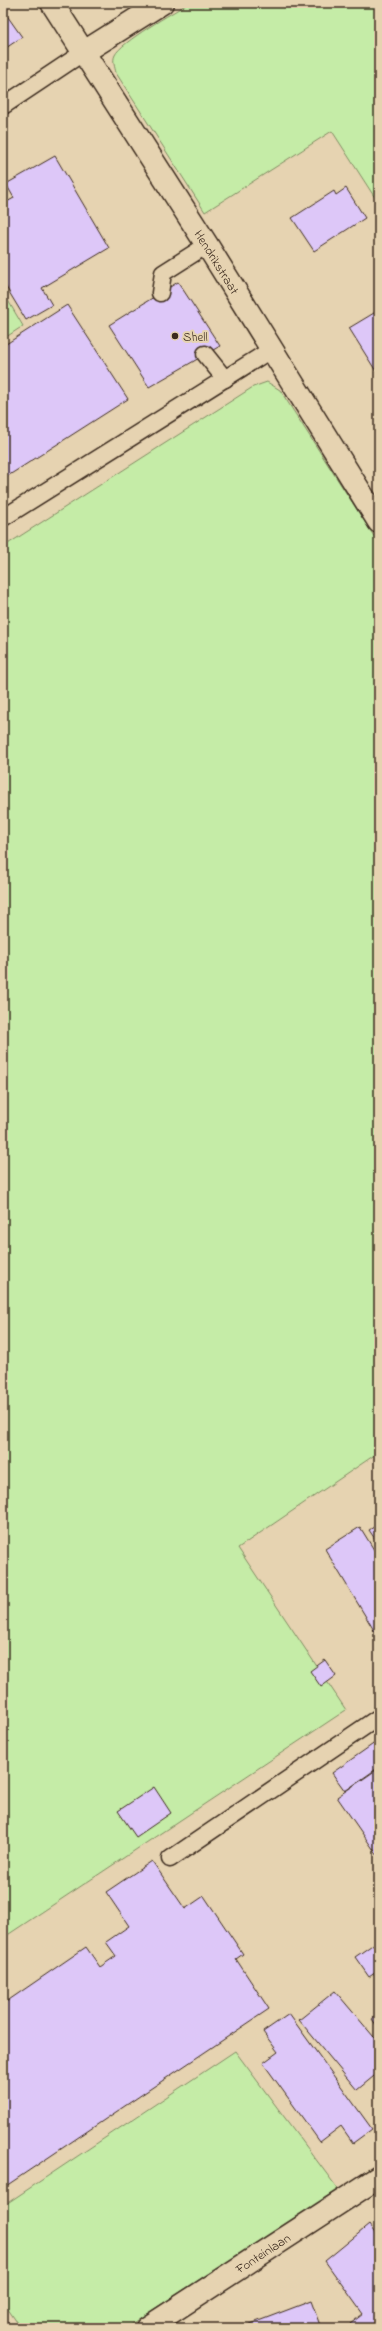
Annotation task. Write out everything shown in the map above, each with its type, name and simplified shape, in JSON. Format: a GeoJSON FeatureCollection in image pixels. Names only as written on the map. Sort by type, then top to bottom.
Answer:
{"type":"FeatureCollection","features":[{"type":"Feature","properties":{"kind":"street","name":"Hendrikstraat"},"geometry":{"type":"LineString","coordinates":[[52,3],[207,245],[379,522]]}},
{"type":"Feature","properties":{"kind":"street"},"geometry":{"type":"LineString","coordinates":[[84,52],[162,3]]}},
{"type":"Feature","properties":{"kind":"street","name":"Fonteinlaan"},"geometry":{"type":"LineString","coordinates":[[147,2328],[379,2177]]}},
{"type":"Feature","properties":{"kind":"lane"},"geometry":{"type":"LineString","coordinates":[[3,106],[84,52]]}},
{"type":"Feature","properties":{"kind":"lane"},"geometry":{"type":"LineString","coordinates":[[160,293],[163,274],[207,245]]}},
{"type":"Feature","properties":{"kind":"lane"},"geometry":{"type":"LineString","coordinates":[[3,518],[272,349]]}},
{"type":"Feature","properties":{"kind":"lane"},"geometry":{"type":"LineString","coordinates":[[205,354],[225,379]]}},
{"type":"Feature","properties":{"kind":"lane"},"geometry":{"type":"LineString","coordinates":[[170,1859],[379,1717]]}},
{"type":"Feature","properties":{"kind":"green space"},"geometry":{"type":"Polygon","coordinates":[[[189,3],[379,3],[379,204],[332,131],[205,212],[116,73],[114,62],[114,57],[119,49],[137,35],[189,3]]]}},
{"type":"Feature","properties":{"kind":"green space"},"geometry":{"type":"Polygon","coordinates":[[[3,292],[23,326],[3,339],[3,292]]]}},
{"type":"Feature","properties":{"kind":"green space"},"geometry":{"type":"Polygon","coordinates":[[[267,382],[280,390],[379,544],[379,1452],[238,1548],[346,1710],[3,1938],[3,547],[253,387],[267,382]]]}},
{"type":"Feature","properties":{"kind":"green space"},"geometry":{"type":"Polygon","coordinates":[[[235,2051],[338,2189],[125,2328],[21,2328],[3,2302],[3,2206],[235,2051]]]}},
{"type":"Feature","properties":{"kind":"building"},"geometry":{"type":"Polygon","coordinates":[[[3,10],[22,37],[3,50],[3,10]]]}},
{"type":"Feature","properties":{"kind":"building"},"geometry":{"type":"Polygon","coordinates":[[[55,156],[109,248],[42,288],[52,305],[26,320],[3,282],[3,204],[14,198],[6,184],[55,156]]]}},
{"type":"Feature","properties":{"kind":"building"},"geometry":{"type":"Polygon","coordinates":[[[346,188],[365,218],[314,251],[292,218],[334,191],[336,195],[346,188]]]}},
{"type":"Feature","properties":{"kind":"building"},"geometry":{"type":"Polygon","coordinates":[[[178,282],[220,346],[149,387],[109,325],[178,282]]]}},
{"type":"Feature","properties":{"kind":"building"},"geometry":{"type":"Polygon","coordinates":[[[67,305],[128,399],[3,479],[3,346],[67,305]]]}},
{"type":"Feature","properties":{"kind":"building"},"geometry":{"type":"Polygon","coordinates":[[[379,310],[379,376],[349,328],[379,310]]]}},
{"type":"Feature","properties":{"kind":"building"},"geometry":{"type":"Polygon","coordinates":[[[379,1524],[379,1545],[369,1530],[379,1524]]]}},
{"type":"Feature","properties":{"kind":"building"},"geometry":{"type":"Polygon","coordinates":[[[360,1527],[379,1558],[379,1630],[375,1632],[325,1549],[360,1527]]]}},
{"type":"Feature","properties":{"kind":"building"},"geometry":{"type":"Polygon","coordinates":[[[325,1660],[336,1676],[321,1687],[310,1671],[325,1660]]]}},
{"type":"Feature","properties":{"kind":"building"},"geometry":{"type":"Polygon","coordinates":[[[379,1740],[379,1767],[345,1791],[332,1773],[379,1740]]]}},
{"type":"Feature","properties":{"kind":"building"},"geometry":{"type":"Polygon","coordinates":[[[379,1768],[379,1856],[378,1856],[337,1797],[379,1768]]]}},
{"type":"Feature","properties":{"kind":"building"},"geometry":{"type":"Polygon","coordinates":[[[154,1787],[171,1813],[136,1837],[118,1811],[154,1787]]]}},
{"type":"Feature","properties":{"kind":"building"},"geometry":{"type":"Polygon","coordinates":[[[152,1861],[185,1909],[204,1896],[243,1954],[236,1959],[269,2009],[3,2188],[3,2004],[86,1947],[100,1967],[116,1956],[106,1942],[129,1926],[106,1892],[152,1861]]]}},
{"type":"Feature","properties":{"kind":"building"},"geometry":{"type":"Polygon","coordinates":[[[378,1941],[379,1970],[369,1977],[355,1957],[378,1941]]]}},
{"type":"Feature","properties":{"kind":"building"},"geometry":{"type":"Polygon","coordinates":[[[335,1991],[379,2043],[379,2072],[357,2090],[299,2020],[335,1991]]]}},
{"type":"Feature","properties":{"kind":"building"},"geometry":{"type":"Polygon","coordinates":[[[289,2014],[372,2129],[353,2143],[341,2126],[320,2142],[263,2063],[278,2052],[263,2032],[289,2014]]]}},
{"type":"Feature","properties":{"kind":"building"},"geometry":{"type":"Polygon","coordinates":[[[379,2015],[379,2029],[372,2019],[379,2015]]]}},
{"type":"Feature","properties":{"kind":"building"},"geometry":{"type":"Polygon","coordinates":[[[369,2225],[379,2239],[379,2328],[353,2328],[350,2324],[363,2314],[325,2261],[369,2225]]]}},
{"type":"Feature","properties":{"kind":"building"},"geometry":{"type":"Polygon","coordinates":[[[311,2301],[321,2328],[240,2328],[311,2301]]]}},
{"type":"Feature","properties":{"kind":"place","name":"Shell"},"geometry":{"type":"Point","coordinates":[175,336]}}]}
